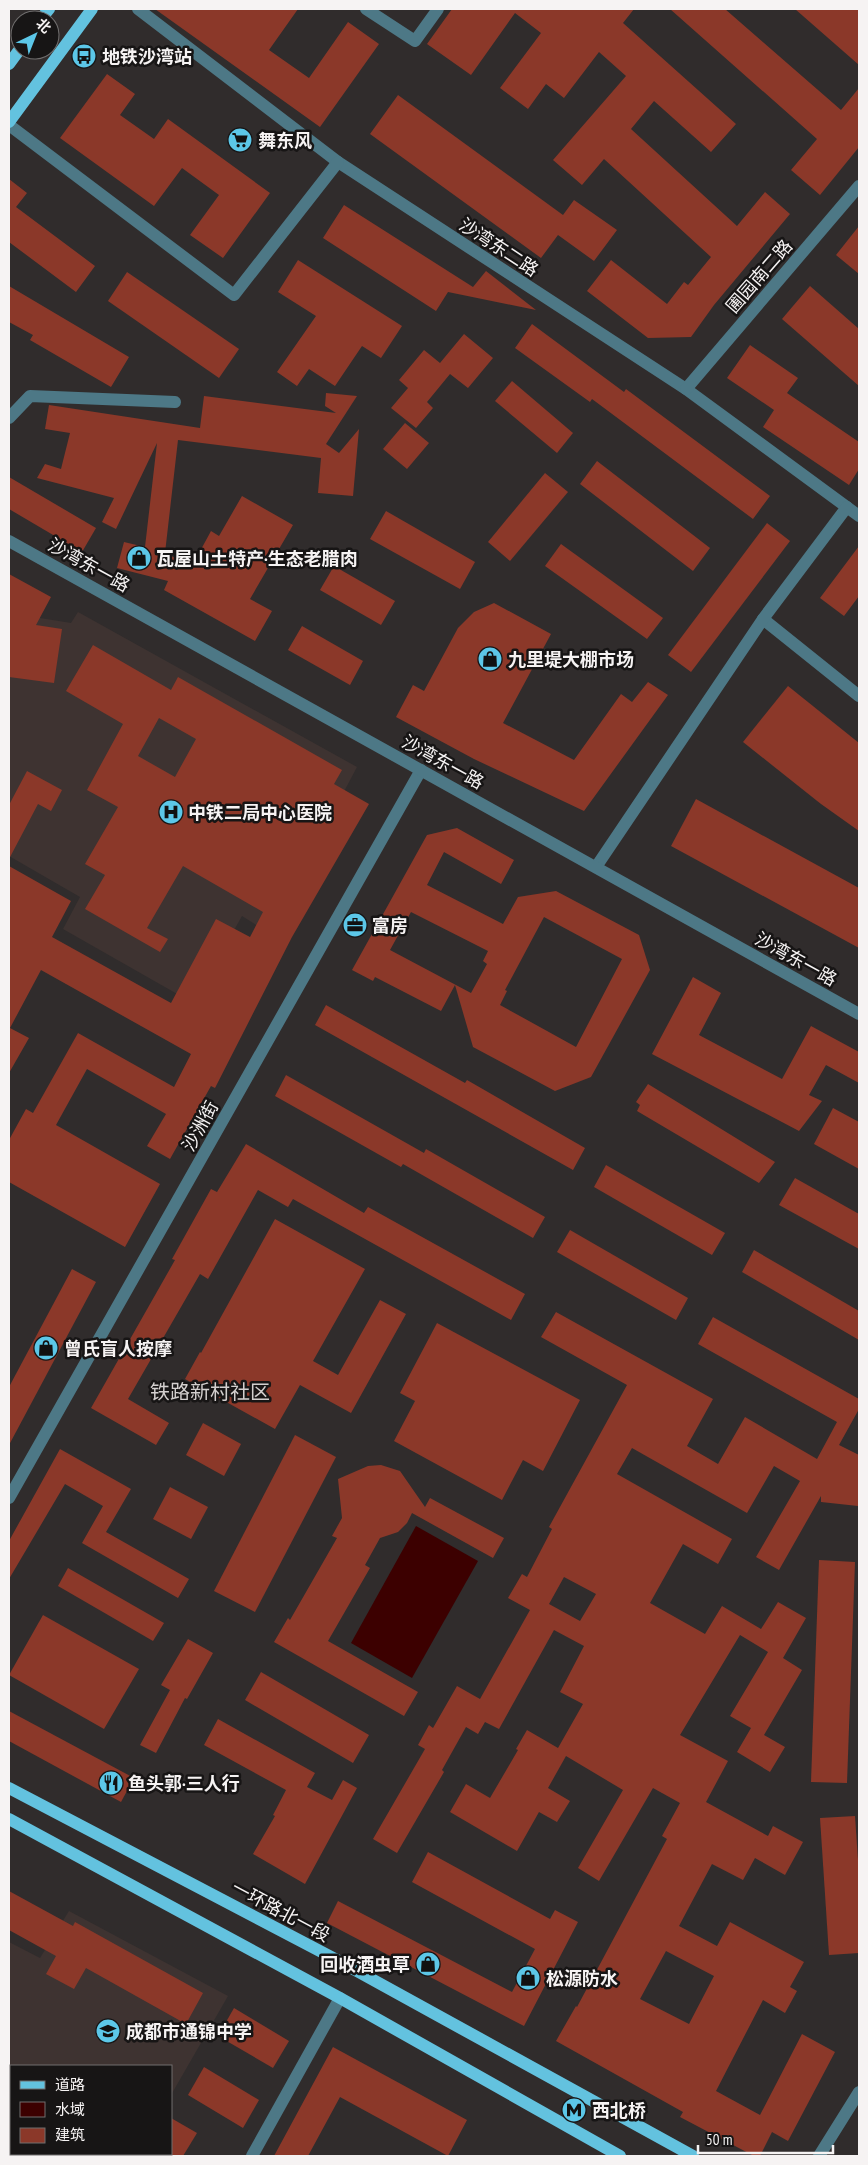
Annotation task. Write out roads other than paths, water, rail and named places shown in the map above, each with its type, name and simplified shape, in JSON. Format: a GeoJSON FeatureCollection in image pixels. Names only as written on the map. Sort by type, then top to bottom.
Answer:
{"type":"FeatureCollection","features":[{"type":"Feature","properties":{"kind":"main road"},"geometry":{"type":"LineString","coordinates":[[9,124],[92,9]]}},
{"type":"Feature","properties":{"kind":"main road","name":"一环路北一段"},"geometry":{"type":"LineString","coordinates":[[9,1788],[337,1960],[693,2156]]}},
{"type":"Feature","properties":{"kind":"main road"},"geometry":{"type":"LineString","coordinates":[[9,1819],[340,1998],[620,2156]]}},
{"type":"Feature","properties":{"kind":"street","name":"沙湾东二路"},"geometry":{"type":"LineString","coordinates":[[138,9],[338,162],[686,389],[859,516]]}},
{"type":"Feature","properties":{"kind":"street"},"geometry":{"type":"LineString","coordinates":[[366,9],[415,41],[438,9]]}},
{"type":"Feature","properties":{"kind":"street"},"geometry":{"type":"LineString","coordinates":[[9,124],[234,296],[338,162]]}},
{"type":"Feature","properties":{"kind":"street","name":"圃园南二路"},"geometry":{"type":"LineString","coordinates":[[686,389],[859,186]]}},
{"type":"Feature","properties":{"kind":"street"},"geometry":{"type":"LineString","coordinates":[[9,418],[30,396],[175,402]]}},
{"type":"Feature","properties":{"kind":"street"},"geometry":{"type":"LineString","coordinates":[[596,867],[763,619],[847,508]]}},
{"type":"Feature","properties":{"kind":"street","name":"沙湾东一路"},"geometry":{"type":"LineString","coordinates":[[9,541],[859,1014]]}},
{"type":"Feature","properties":{"kind":"street"},"geometry":{"type":"LineString","coordinates":[[763,619],[859,696]]}},
{"type":"Feature","properties":{"kind":"street","name":"沙洲街"},"geometry":{"type":"LineString","coordinates":[[9,1498],[421,770]]}},
{"type":"Feature","properties":{"kind":"street"},"geometry":{"type":"LineString","coordinates":[[252,2156],[340,1998]]}},
{"type":"Feature","properties":{"kind":"street"},"geometry":{"type":"LineString","coordinates":[[819,2156],[859,2092]]}},
{"type":"Feature","properties":{"kind":"water"},"geometry":{"type":"Polygon","coordinates":[[[416,1526],[478,1561],[412,1678],[351,1643],[416,1526]]]}},
{"type":"Feature","properties":{"kind":"place","name":"地铁沙湾站"},"geometry":{"type":"Point","coordinates":[84,56]}},
{"type":"Feature","properties":{"kind":"place","name":"舞东风"},"geometry":{"type":"Point","coordinates":[240,140]}},
{"type":"Feature","properties":{"kind":"place","name":"瓦屋山土特产·生态老腊肉"},"geometry":{"type":"Point","coordinates":[139,558]}},
{"type":"Feature","properties":{"kind":"place","name":"九里堤大棚市场"},"geometry":{"type":"Point","coordinates":[490,659]}},
{"type":"Feature","properties":{"kind":"place","name":"中铁二局中心医院"},"geometry":{"type":"Point","coordinates":[171,812]}},
{"type":"Feature","properties":{"kind":"place","name":"富房"},"geometry":{"type":"Point","coordinates":[355,925]}},
{"type":"Feature","properties":{"kind":"place","name":"曾氏盲人按摩"},"geometry":{"type":"Point","coordinates":[46,1348]}},
{"type":"Feature","properties":{"kind":"place","name":"鱼头郭·三人行"},"geometry":{"type":"Point","coordinates":[111,1783]}},
{"type":"Feature","properties":{"kind":"place","name":"回收酒虫草"},"geometry":{"type":"Point","coordinates":[428,1964]}},
{"type":"Feature","properties":{"kind":"place","name":"松源防水"},"geometry":{"type":"Point","coordinates":[528,1978]}},
{"type":"Feature","properties":{"kind":"place","name":"成都市通锦中学"},"geometry":{"type":"Point","coordinates":[108,2031]}},
{"type":"Feature","properties":{"kind":"place","name":"西北桥"},"geometry":{"type":"Point","coordinates":[574,2110]}},
{"type":"Feature","properties":{"kind":"district","name":"铁路新村社区"},"geometry":{"type":"Point","coordinates":[210,1392]}}]}
